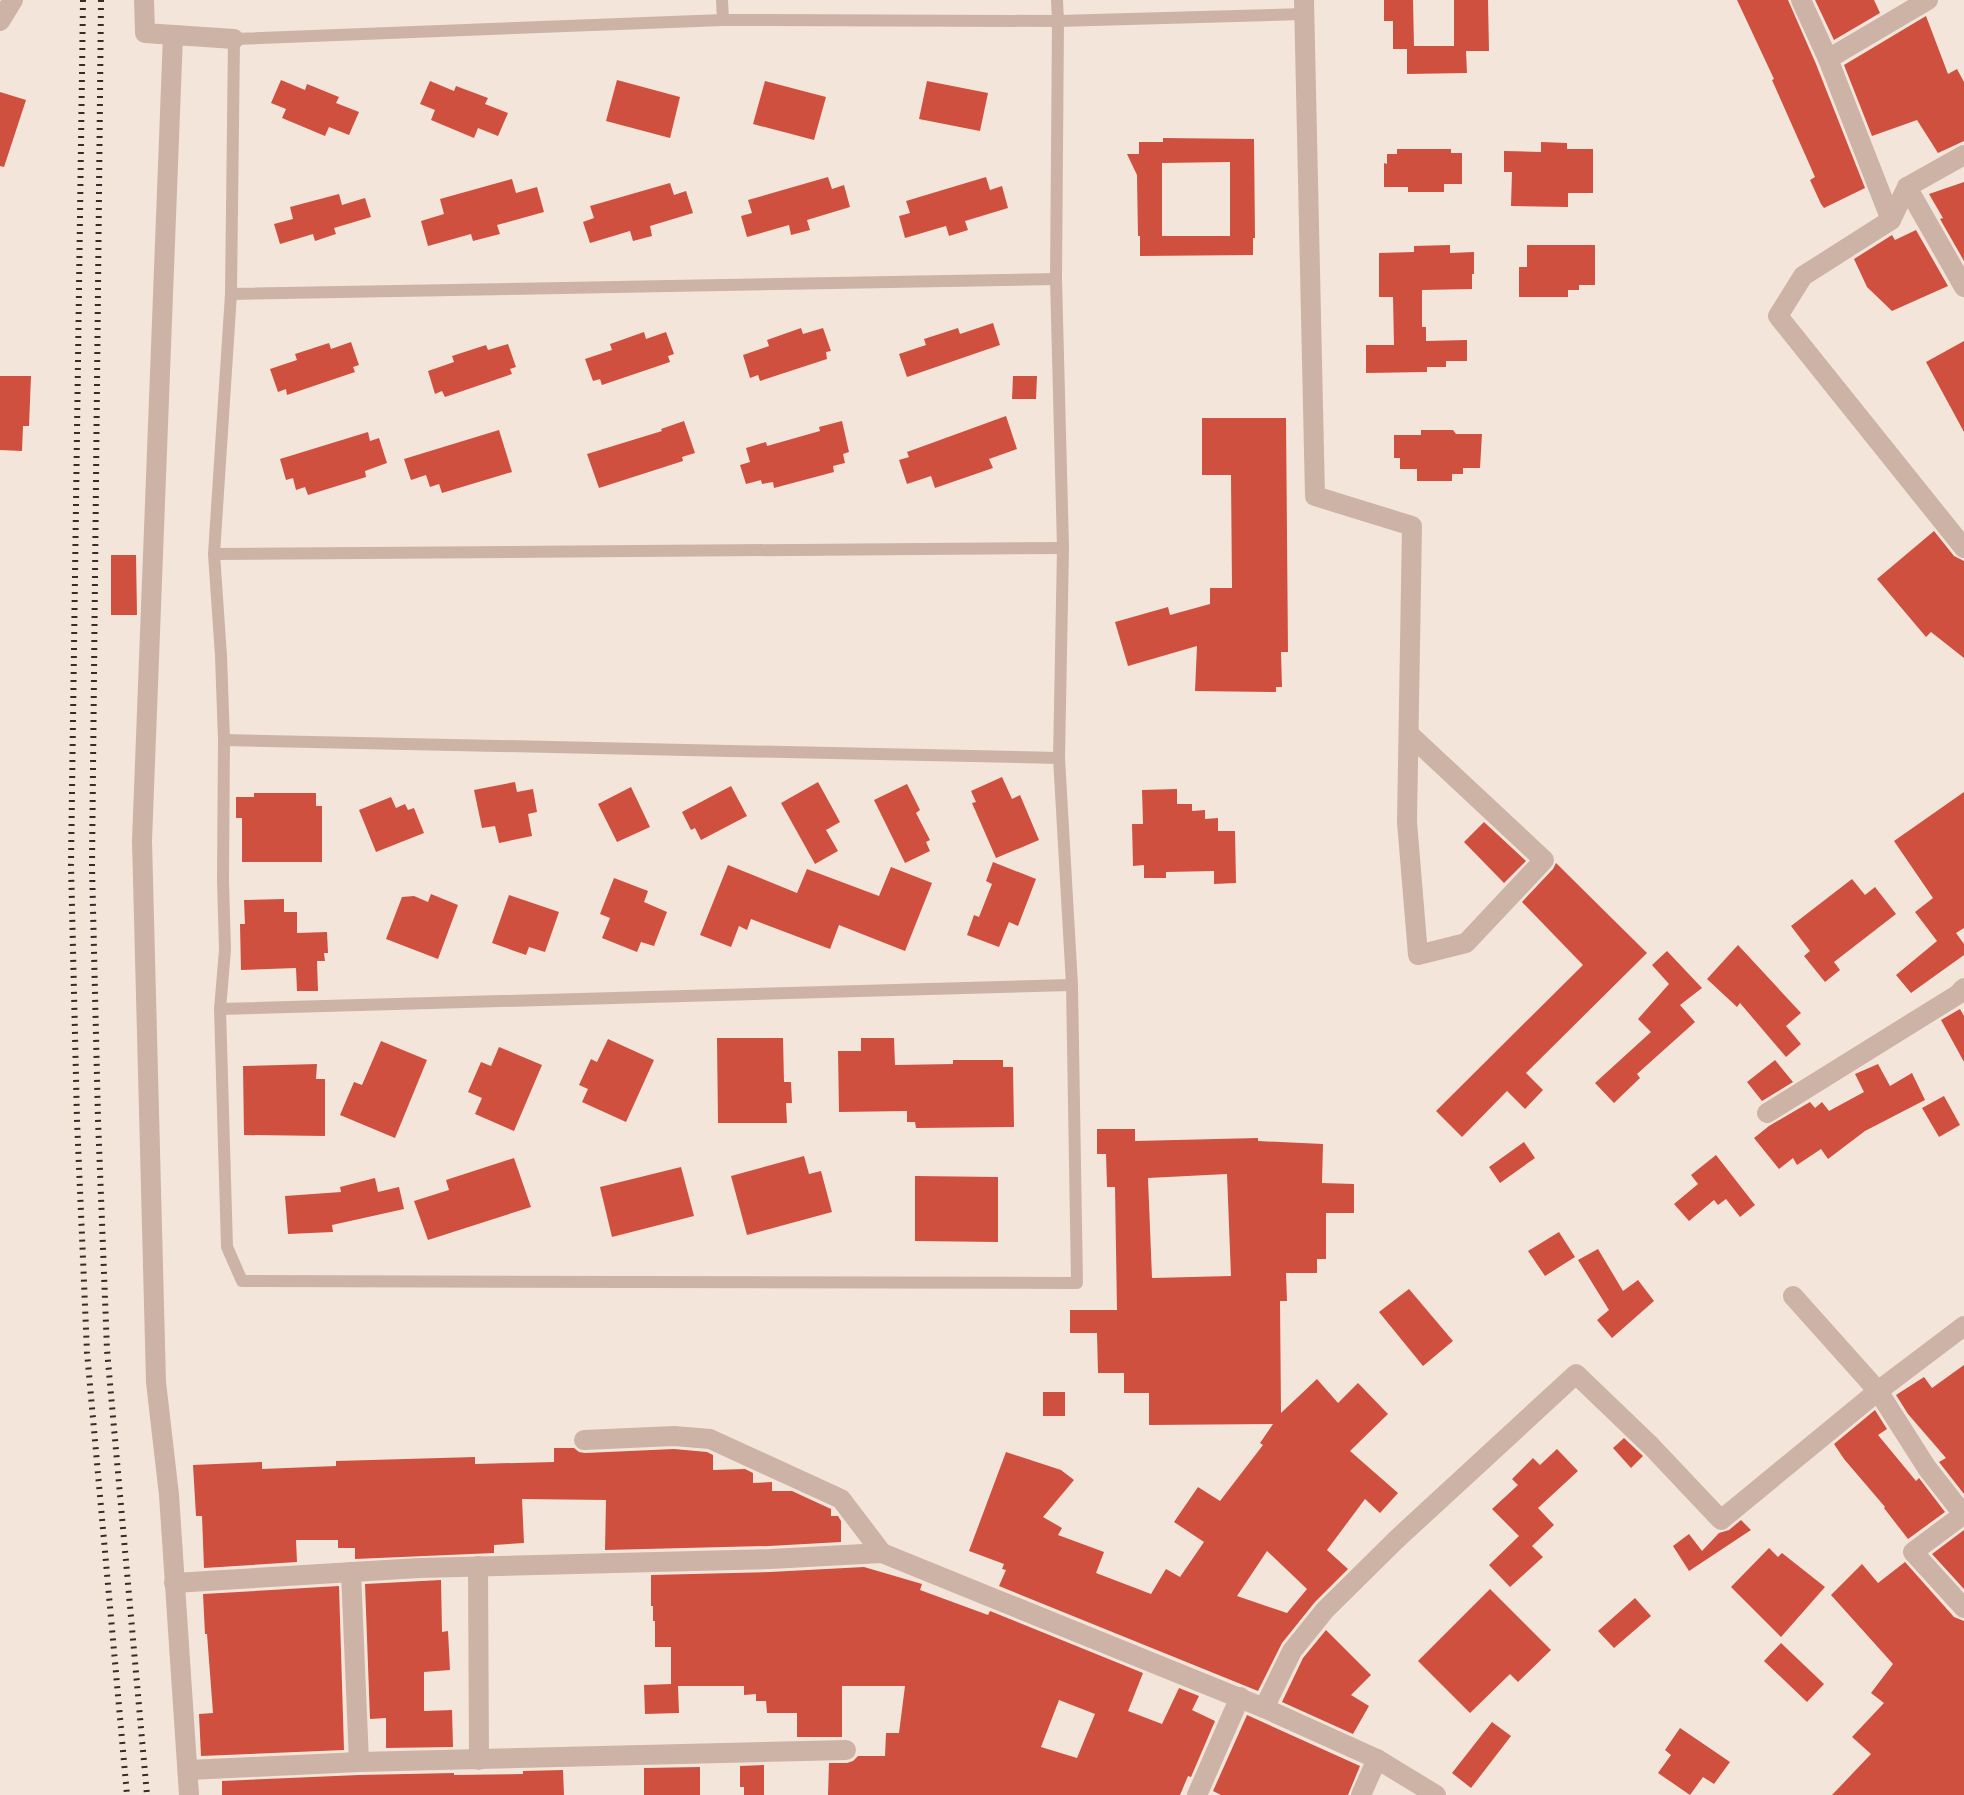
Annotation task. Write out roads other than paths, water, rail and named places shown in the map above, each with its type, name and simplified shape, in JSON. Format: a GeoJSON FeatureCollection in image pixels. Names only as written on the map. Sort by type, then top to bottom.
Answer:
{"type":"FeatureCollection","features":[{"type":"Feature","properties":{"kind":"street"},"geometry":{"type":"LineString","coordinates":[[0,21],[13,0]]}},
{"type":"Feature","properties":{"kind":"street"},"geometry":{"type":"LineString","coordinates":[[144,0],[145,33],[234,39]]}},
{"type":"Feature","properties":{"kind":"street"},"geometry":{"type":"LineString","coordinates":[[1801,0],[1828,59],[1891,220]]}},
{"type":"Feature","properties":{"kind":"street"},"geometry":{"type":"LineString","coordinates":[[1828,59],[1928,0]]}},
{"type":"Feature","properties":{"kind":"street"},"geometry":{"type":"LineString","coordinates":[[1304,7],[1315,496],[1412,526],[1407,822],[1418,955],[1466,943],[1544,860],[1409,734]]}},
{"type":"Feature","properties":{"kind":"street"},"geometry":{"type":"LineString","coordinates":[[173,35],[142,841],[156,1382],[169,1495],[189,1795]]}},
{"type":"Feature","properties":{"kind":"street"},"geometry":{"type":"LineString","coordinates":[[1964,155],[1907,187],[1891,220],[1803,276],[1778,316],[1964,548]]}},
{"type":"Feature","properties":{"kind":"street"},"geometry":{"type":"LineString","coordinates":[[1907,187],[1964,287]]}},
{"type":"Feature","properties":{"kind":"street"},"geometry":{"type":"LineString","coordinates":[[1767,1113],[1964,988]]}},
{"type":"Feature","properties":{"kind":"street"},"geometry":{"type":"LineString","coordinates":[[1793,1296],[1878,1391],[1927,1468],[1964,1514],[1913,1552],[1964,1608]]}},
{"type":"Feature","properties":{"kind":"street"},"geometry":{"type":"LineString","coordinates":[[1264,1708],[1292,1651],[1325,1610],[1398,1538],[1576,1374],[1651,1446],[1721,1520],[1878,1391],[1964,1326]]}},
{"type":"Feature","properties":{"kind":"street"},"geometry":{"type":"LineString","coordinates":[[584,1440],[674,1436],[710,1439],[841,1499],[882,1553]]}},
{"type":"Feature","properties":{"kind":"street"},"geometry":{"type":"LineString","coordinates":[[174,1583],[478,1566],[882,1553],[1240,1697],[1377,1759],[1436,1795]]}},
{"type":"Feature","properties":{"kind":"street"},"geometry":{"type":"LineString","coordinates":[[478,1566],[479,1760]]}},
{"type":"Feature","properties":{"kind":"street"},"geometry":{"type":"LineString","coordinates":[[351,1572],[359,1762]]}},
{"type":"Feature","properties":{"kind":"street"},"geometry":{"type":"LineString","coordinates":[[1197,1795],[1240,1697]]}},
{"type":"Feature","properties":{"kind":"street"},"geometry":{"type":"LineString","coordinates":[[189,1770],[359,1762],[846,1750]]}},
{"type":"Feature","properties":{"kind":"street"},"geometry":{"type":"LineString","coordinates":[[1361,1795],[1377,1759]]}},
{"type":"Feature","properties":{"kind":"lane"},"geometry":{"type":"LineString","coordinates":[[722,0],[723,20]]}},
{"type":"Feature","properties":{"kind":"lane"},"geometry":{"type":"LineString","coordinates":[[1057,0],[1058,21],[1056,279],[1063,548],[1059,758],[1072,985],[1077,1283],[242,1281],[227,1247],[220,1009],[225,950],[224,740],[214,554],[231,294],[234,39],[723,20],[1058,21],[1304,7]]}},
{"type":"Feature","properties":{"kind":"lane"},"geometry":{"type":"LineString","coordinates":[[231,294],[1056,279]]}},
{"type":"Feature","properties":{"kind":"lane"},"geometry":{"type":"LineString","coordinates":[[214,554],[1063,548]]}},
{"type":"Feature","properties":{"kind":"lane"},"geometry":{"type":"LineString","coordinates":[[224,740],[1059,758]]}},
{"type":"Feature","properties":{"kind":"lane"},"geometry":{"type":"LineString","coordinates":[[220,1009],[1072,985]]}},
{"type":"Feature","properties":{"kind":"railway"},"geometry":{"type":"LineString","coordinates":[[83,0],[71,864],[77,1120],[87,1352],[127,1795]]}},
{"type":"Feature","properties":{"kind":"railway"},"geometry":{"type":"LineString","coordinates":[[101,0],[92,866],[98,1120],[107,1350],[147,1795]]}}]}
